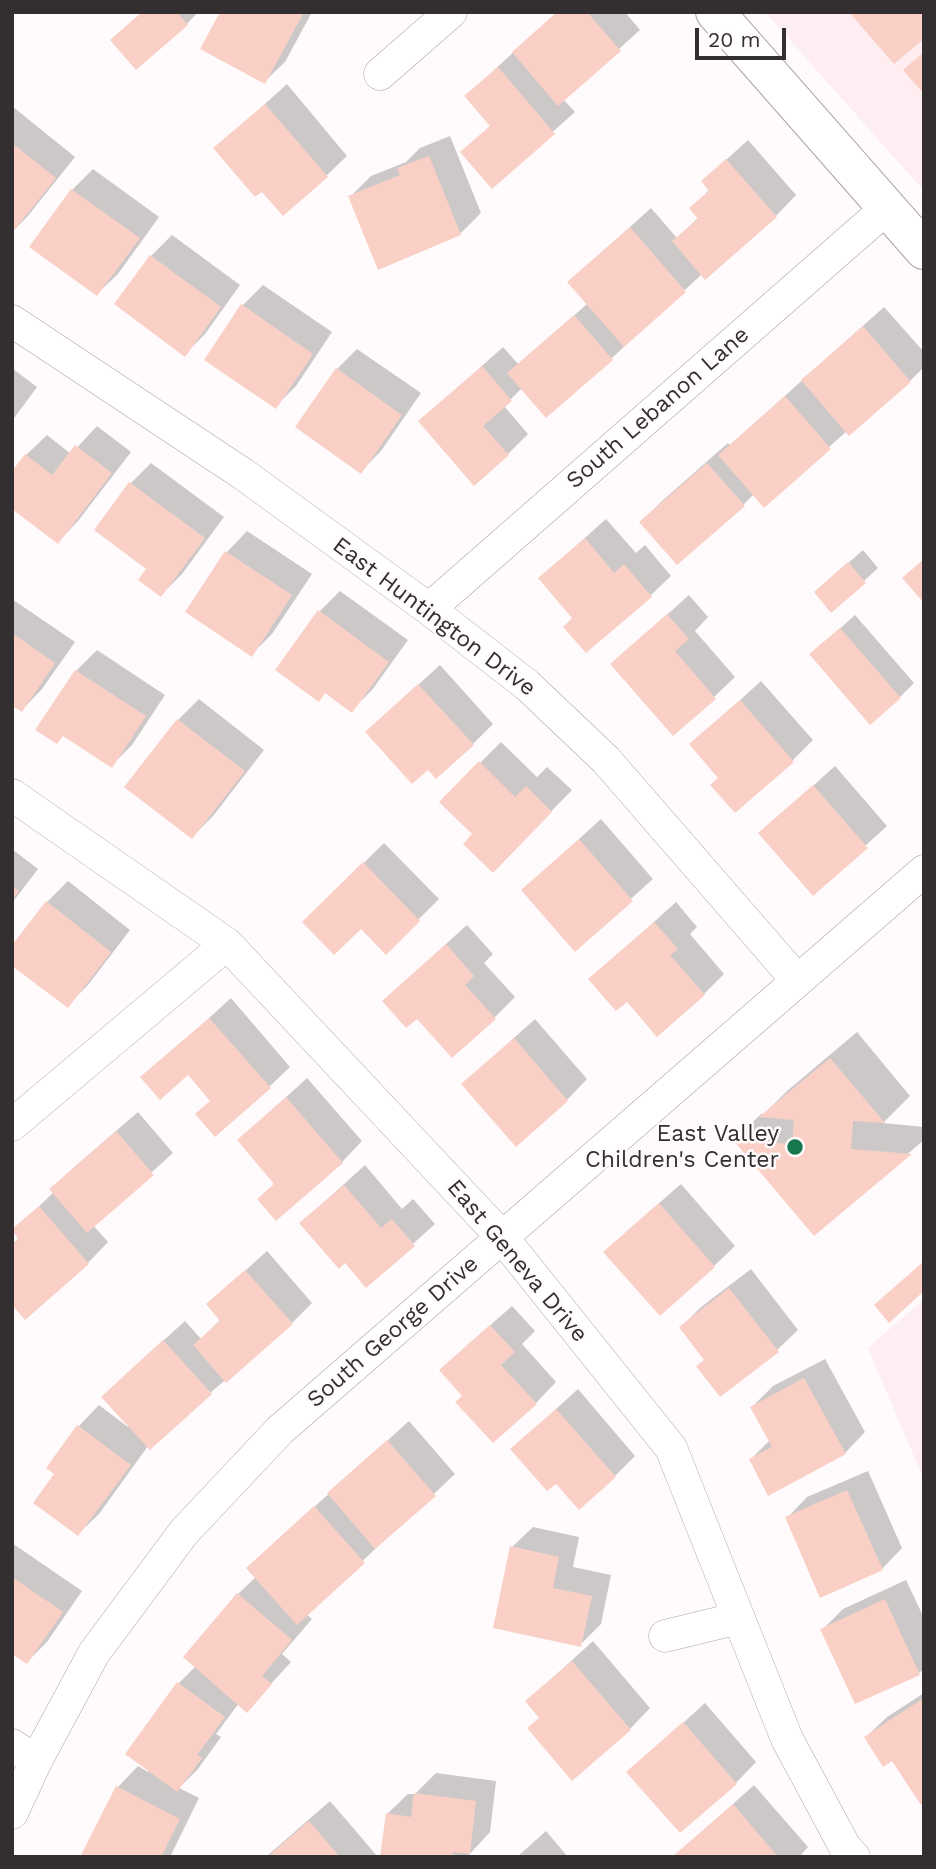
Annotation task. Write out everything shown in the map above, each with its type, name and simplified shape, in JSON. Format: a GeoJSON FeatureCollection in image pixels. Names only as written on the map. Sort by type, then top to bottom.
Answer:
{"type":"FeatureCollection","features":[{"type":"Feature","properties":{"kind":"main road"},"geometry":{"type":"LineString","coordinates":[[715,12],[924,250]]}},
{"type":"Feature","properties":{"kind":"street"},"geometry":{"type":"LineString","coordinates":[[380,74],[450,12]]}},
{"type":"Feature","properties":{"kind":"street","name":"South Lebanon Lane"},"geometry":{"type":"LineString","coordinates":[[429,609],[887,208]]}},
{"type":"Feature","properties":{"kind":"street","name":"East Huntington Drive"},"geometry":{"type":"LineString","coordinates":[[12,321],[243,474],[429,609],[527,685],[606,760],[797,980]]}},
{"type":"Feature","properties":{"kind":"street","name":"East Geneva Drive"},"geometry":{"type":"LineString","coordinates":[[12,795],[227,944],[502,1237],[671,1448],[787,1739],[853,1857]]}},
{"type":"Feature","properties":{"kind":"street","name":"South George Drive"},"geometry":{"type":"LineString","coordinates":[[12,1813],[24,1753],[184,1532],[280,1430],[924,871]]}},
{"type":"Feature","properties":{"kind":"street"},"geometry":{"type":"LineString","coordinates":[[12,1125],[227,944]]}},
{"type":"Feature","properties":{"kind":"street"},"geometry":{"type":"LineString","coordinates":[[665,1636],[739,1618]]}},
{"type":"Feature","properties":{"kind":"shaded area"},"geometry":{"type":"Polygon","coordinates":[[[765,12],[924,12],[924,191],[765,12]]]}},
{"type":"Feature","properties":{"kind":"shaded area"},"geometry":{"type":"Polygon","coordinates":[[[924,1299],[924,1480],[868,1348],[924,1299]]]}},
{"type":"Feature","properties":{"kind":"building"},"geometry":{"type":"Polygon","coordinates":[[[142,12],[177,12],[188,25],[136,70],[110,40],[142,12]]]}},
{"type":"Feature","properties":{"kind":"building"},"geometry":{"type":"Polygon","coordinates":[[[220,12],[304,12],[265,84],[200,49],[220,12]]]}},
{"type":"Feature","properties":{"kind":"building"},"geometry":{"type":"Polygon","coordinates":[[[557,12],[587,12],[621,51],[558,106],[512,52],[557,12]]]}},
{"type":"Feature","properties":{"kind":"building"},"geometry":{"type":"Polygon","coordinates":[[[849,12],[924,12],[924,39],[894,64],[849,12]]]}},
{"type":"Feature","properties":{"kind":"building"},"geometry":{"type":"Polygon","coordinates":[[[924,52],[924,94],[903,70],[924,52]]]}},
{"type":"Feature","properties":{"kind":"building"},"geometry":{"type":"Polygon","coordinates":[[[498,67],[555,134],[492,189],[460,152],[490,126],[464,96],[498,67]]]}},
{"type":"Feature","properties":{"kind":"building"},"geometry":{"type":"Polygon","coordinates":[[[265,104],[328,177],[283,216],[262,192],[255,197],[213,148],[265,104]]]}},
{"type":"Feature","properties":{"kind":"building"},"geometry":{"type":"Polygon","coordinates":[[[12,143],[56,178],[12,233],[12,143]]]}},
{"type":"Feature","properties":{"kind":"building"},"geometry":{"type":"Polygon","coordinates":[[[429,156],[461,235],[378,270],[348,196],[400,175],[397,168],[429,156]]]}},
{"type":"Feature","properties":{"kind":"building"},"geometry":{"type":"Polygon","coordinates":[[[726,159],[777,217],[705,280],[672,241],[698,219],[689,208],[709,191],[701,181],[726,159]]]}},
{"type":"Feature","properties":{"kind":"building"},"geometry":{"type":"Polygon","coordinates":[[[71,189],[140,238],[97,296],[29,247],[71,189]]]}},
{"type":"Feature","properties":{"kind":"building"},"geometry":{"type":"Polygon","coordinates":[[[630,227],[686,292],[624,347],[567,282],[630,227]]]}},
{"type":"Feature","properties":{"kind":"building"},"geometry":{"type":"Polygon","coordinates":[[[150,255],[221,307],[185,357],[114,304],[150,255]]]}},
{"type":"Feature","properties":{"kind":"building"},"geometry":{"type":"Polygon","coordinates":[[[241,304],[313,354],[276,409],[204,360],[241,304]]]}},
{"type":"Feature","properties":{"kind":"building"},"geometry":{"type":"Polygon","coordinates":[[[574,315],[613,360],[546,418],[507,373],[574,315]]]}},
{"type":"Feature","properties":{"kind":"building"},"geometry":{"type":"Polygon","coordinates":[[[863,326],[911,382],[849,436],[801,380],[863,326]]]}},
{"type":"Feature","properties":{"kind":"building"},"geometry":{"type":"Polygon","coordinates":[[[482,366],[512,401],[483,426],[509,455],[474,486],[418,421],[482,366]]]}},
{"type":"Feature","properties":{"kind":"building"},"geometry":{"type":"Polygon","coordinates":[[[336,368],[402,415],[361,474],[295,427],[336,368]]]}},
{"type":"Feature","properties":{"kind":"building"},"geometry":{"type":"Polygon","coordinates":[[[785,396],[831,449],[764,508],[718,455],[785,396]]]}},
{"type":"Feature","properties":{"kind":"building"},"geometry":{"type":"Polygon","coordinates":[[[75,445],[112,473],[58,544],[12,509],[12,471],[25,454],[52,475],[75,445]]]}},
{"type":"Feature","properties":{"kind":"building"},"geometry":{"type":"Polygon","coordinates":[[[707,463],[745,506],[677,565],[639,522],[707,463]]]}},
{"type":"Feature","properties":{"kind":"building"},"geometry":{"type":"Polygon","coordinates":[[[129,482],[205,538],[161,597],[138,580],[146,569],[94,530],[129,482]]]}},
{"type":"Feature","properties":{"kind":"building"},"geometry":{"type":"Polygon","coordinates":[[[585,538],[614,573],[624,564],[652,597],[586,653],[563,627],[572,618],[538,578],[585,538]]]}},
{"type":"Feature","properties":{"kind":"building"},"geometry":{"type":"Polygon","coordinates":[[[225,551],[292,595],[252,657],[185,612],[225,551]]]}},
{"type":"Feature","properties":{"kind":"building"},"geometry":{"type":"Polygon","coordinates":[[[924,559],[924,603],[902,578],[924,559]]]}},
{"type":"Feature","properties":{"kind":"building"},"geometry":{"type":"Polygon","coordinates":[[[848,562],[866,583],[831,613],[814,592],[848,562]]]}},
{"type":"Feature","properties":{"kind":"building"},"geometry":{"type":"Polygon","coordinates":[[[318,610],[389,662],[352,713],[325,693],[319,702],[275,670],[318,610]]]}},
{"type":"Feature","properties":{"kind":"building"},"geometry":{"type":"Polygon","coordinates":[[[667,614],[689,639],[675,651],[716,699],[673,736],[610,664],[667,614]]]}},
{"type":"Feature","properties":{"kind":"building"},"geometry":{"type":"Polygon","coordinates":[[[840,628],[901,698],[870,725],[809,654],[840,628]]]}},
{"type":"Feature","properties":{"kind":"building"},"geometry":{"type":"Polygon","coordinates":[[[12,633],[55,663],[22,712],[12,706],[12,633]]]}},
{"type":"Feature","properties":{"kind":"building"},"geometry":{"type":"Polygon","coordinates":[[[75,670],[146,716],[112,768],[63,736],[57,744],[35,730],[75,670]]]}},
{"type":"Feature","properties":{"kind":"building"},"geometry":{"type":"Polygon","coordinates":[[[418,684],[474,745],[436,779],[428,770],[412,784],[365,732],[418,684]]]}},
{"type":"Feature","properties":{"kind":"building"},"geometry":{"type":"Polygon","coordinates":[[[740,700],[794,762],[735,813],[710,785],[718,778],[689,744],[740,700]]]}},
{"type":"Feature","properties":{"kind":"building"},"geometry":{"type":"Polygon","coordinates":[[[177,719],[245,771],[192,839],[124,787],[177,719]]]}},
{"type":"Feature","properties":{"kind":"building"},"geometry":{"type":"Polygon","coordinates":[[[479,761],[515,797],[526,786],[552,812],[493,873],[463,844],[472,834],[439,802],[479,761]]]}},
{"type":"Feature","properties":{"kind":"building"},"geometry":{"type":"Polygon","coordinates":[[[813,785],[868,848],[813,896],[758,833],[813,785]]]}},
{"type":"Feature","properties":{"kind":"building"},"geometry":{"type":"Polygon","coordinates":[[[579,839],[633,901],[575,952],[521,890],[579,839]]]}},
{"type":"Feature","properties":{"kind":"building"},"geometry":{"type":"Polygon","coordinates":[[[363,862],[420,921],[386,955],[361,929],[334,955],[302,922],[363,862]]]}},
{"type":"Feature","properties":{"kind":"building"},"geometry":{"type":"Polygon","coordinates":[[[12,885],[19,891],[12,900],[12,885]]]}},
{"type":"Feature","properties":{"kind":"building"},"geometry":{"type":"Polygon","coordinates":[[[46,901],[111,952],[68,1008],[12,966],[12,945],[46,901]]]}},
{"type":"Feature","properties":{"kind":"building"},"geometry":{"type":"Polygon","coordinates":[[[654,922],[678,949],[670,955],[705,995],[657,1037],[627,1002],[616,1011],[588,979],[654,922]]]}},
{"type":"Feature","properties":{"kind":"building"},"geometry":{"type":"Polygon","coordinates":[[[446,944],[474,976],[465,985],[496,1019],[452,1058],[417,1019],[406,1028],[382,1001],[446,944]]]}},
{"type":"Feature","properties":{"kind":"building"},"geometry":{"type":"Polygon","coordinates":[[[209,1018],[271,1088],[215,1137],[195,1114],[210,1101],[188,1075],[160,1100],[140,1077],[209,1018]]]}},
{"type":"Feature","properties":{"kind":"building"},"geometry":{"type":"Polygon","coordinates":[[[514,1038],[568,1101],[516,1147],[461,1084],[514,1038]]]}},
{"type":"Feature","properties":{"kind":"building","name":"East Valley Children's Center"},"geometry":{"type":"Polygon","coordinates":[[[830,1058],[885,1123],[853,1121],[851,1149],[912,1154],[814,1236],[733,1140],[792,1144],[794,1120],[759,1117],[830,1058]]]}},
{"type":"Feature","properties":{"kind":"building"},"geometry":{"type":"Polygon","coordinates":[[[286,1097],[343,1163],[276,1221],[257,1199],[274,1184],[237,1140],[286,1097]]]}},
{"type":"Feature","properties":{"kind":"building"},"geometry":{"type":"Polygon","coordinates":[[[116,1131],[154,1175],[87,1233],[49,1189],[116,1131]]]}},
{"type":"Feature","properties":{"kind":"building"},"geometry":{"type":"Polygon","coordinates":[[[344,1185],[381,1228],[392,1219],[415,1246],[366,1288],[345,1263],[339,1269],[299,1223],[344,1185]]]}},
{"type":"Feature","properties":{"kind":"building"},"geometry":{"type":"Polygon","coordinates":[[[659,1203],[715,1267],[660,1316],[603,1252],[659,1203]]]}},
{"type":"Feature","properties":{"kind":"building"},"geometry":{"type":"Polygon","coordinates":[[[39,1206],[89,1264],[25,1320],[12,1305],[12,1244],[18,1239],[12,1229],[39,1206]]]}},
{"type":"Feature","properties":{"kind":"building"},"geometry":{"type":"Polygon","coordinates":[[[924,1261],[924,1291],[889,1323],[874,1305],[924,1261]]]}},
{"type":"Feature","properties":{"kind":"building"},"geometry":{"type":"Polygon","coordinates":[[[245,1270],[293,1324],[226,1383],[193,1345],[220,1321],[206,1304],[245,1270]]]}},
{"type":"Feature","properties":{"kind":"building"},"geometry":{"type":"Polygon","coordinates":[[[729,1288],[779,1352],[720,1397],[696,1366],[704,1360],[679,1327],[729,1288]]]}},
{"type":"Feature","properties":{"kind":"building"},"geometry":{"type":"Polygon","coordinates":[[[490,1325],[515,1352],[501,1365],[537,1404],[493,1443],[455,1402],[462,1396],[439,1370],[490,1325]]]}},
{"type":"Feature","properties":{"kind":"building"},"geometry":{"type":"Polygon","coordinates":[[[163,1340],[212,1394],[150,1450],[101,1397],[163,1340]]]}},
{"type":"Feature","properties":{"kind":"building"},"geometry":{"type":"Polygon","coordinates":[[[804,1378],[846,1454],[768,1496],[749,1459],[772,1447],[750,1407],[804,1378]]]}},
{"type":"Feature","properties":{"kind":"building"},"geometry":{"type":"Polygon","coordinates":[[[556,1409],[616,1477],[579,1510],[556,1484],[547,1491],[510,1449],[556,1409]]]}},
{"type":"Feature","properties":{"kind":"building"},"geometry":{"type":"Polygon","coordinates":[[[77,1425],[131,1465],[78,1536],[33,1503],[54,1474],[46,1468],[77,1425]]]}},
{"type":"Feature","properties":{"kind":"building"},"geometry":{"type":"Polygon","coordinates":[[[387,1440],[436,1496],[375,1549],[327,1493],[387,1440]]]}},
{"type":"Feature","properties":{"kind":"building"},"geometry":{"type":"Polygon","coordinates":[[[847,1490],[883,1570],[820,1598],[785,1517],[847,1490]]]}},
{"type":"Feature","properties":{"kind":"building"},"geometry":{"type":"Polygon","coordinates":[[[314,1506],[365,1563],[297,1625],[246,1568],[314,1506]]]}},
{"type":"Feature","properties":{"kind":"building"},"geometry":{"type":"Polygon","coordinates":[[[510,1546],[559,1557],[553,1588],[592,1596],[581,1647],[493,1628],[510,1546]]]}},
{"type":"Feature","properties":{"kind":"building"},"geometry":{"type":"Polygon","coordinates":[[[12,1577],[63,1612],[27,1664],[12,1654],[12,1577]]]}},
{"type":"Feature","properties":{"kind":"building"},"geometry":{"type":"Polygon","coordinates":[[[237,1593],[292,1640],[262,1676],[272,1684],[247,1713],[183,1657],[237,1593]]]}},
{"type":"Feature","properties":{"kind":"building"},"geometry":{"type":"Polygon","coordinates":[[[885,1599],[920,1675],[855,1704],[820,1629],[885,1599]]]}},
{"type":"Feature","properties":{"kind":"building"},"geometry":{"type":"Polygon","coordinates":[[[572,1661],[631,1730],[572,1781],[527,1728],[539,1718],[525,1701],[572,1661]]]}},
{"type":"Feature","properties":{"kind":"building"},"geometry":{"type":"Polygon","coordinates":[[[177,1682],[225,1717],[197,1755],[202,1758],[177,1792],[125,1754],[177,1682]]]}},
{"type":"Feature","properties":{"kind":"building"},"geometry":{"type":"Polygon","coordinates":[[[924,1698],[924,1803],[921,1805],[892,1761],[883,1767],[864,1737],[924,1698]]]}},
{"type":"Feature","properties":{"kind":"building"},"geometry":{"type":"Polygon","coordinates":[[[683,1722],[737,1784],[680,1833],[626,1772],[683,1722]]]}},
{"type":"Feature","properties":{"kind":"building"},"geometry":{"type":"Polygon","coordinates":[[[116,1786],[180,1819],[161,1857],[80,1857],[116,1786]]]}},
{"type":"Feature","properties":{"kind":"building"},"geometry":{"type":"Polygon","coordinates":[[[414,1793],[476,1801],[470,1854],[453,1852],[452,1857],[380,1857],[386,1813],[411,1817],[414,1793]]]}},
{"type":"Feature","properties":{"kind":"building"},"geometry":{"type":"Polygon","coordinates":[[[733,1804],[778,1857],[672,1857],[733,1804]]]}},
{"type":"Feature","properties":{"kind":"building"},"geometry":{"type":"Polygon","coordinates":[[[309,1821],[340,1857],[267,1857],[309,1821]]]}},
{"type":"Feature","properties":{"kind":"place","name":"East Valley Children's Center"},"geometry":{"type":"Point","coordinates":[795,1147]}}]}
